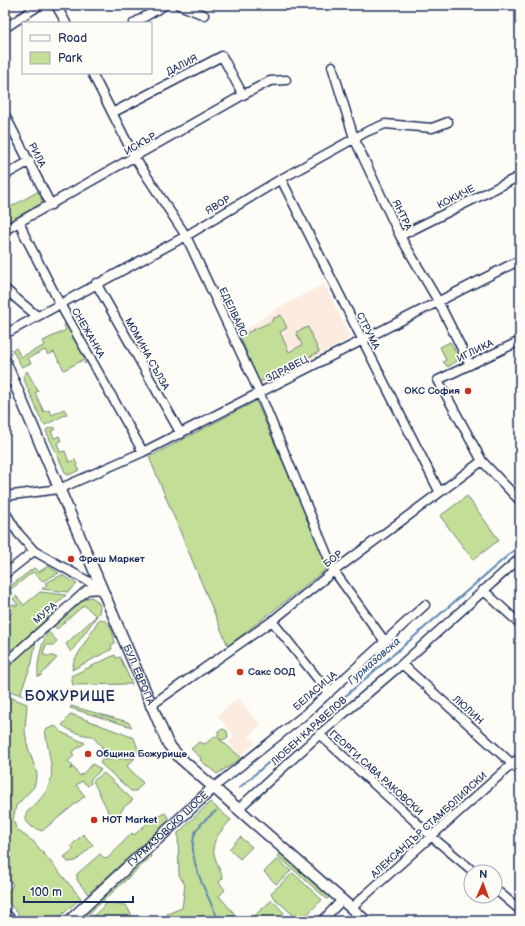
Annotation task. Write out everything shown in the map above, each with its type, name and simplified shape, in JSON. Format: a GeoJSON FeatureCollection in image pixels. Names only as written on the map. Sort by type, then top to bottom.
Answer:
{"type":"FeatureCollection","features":[{"type":"Feature","properties":{"kind":"street"},"geometry":{"type":"LineString","coordinates":[[5,28],[40,5]]}},
{"type":"Feature","properties":{"kind":"street"},"geometry":{"type":"LineString","coordinates":[[56,5],[65,22]]}},
{"type":"Feature","properties":{"kind":"street"},"geometry":{"type":"LineString","coordinates":[[136,22],[165,5]]}},
{"type":"Feature","properties":{"kind":"street"},"geometry":{"type":"LineString","coordinates":[[178,5],[204,15]]}},
{"type":"Feature","properties":{"kind":"street","name":"ДАЛИЯ"},"geometry":{"type":"LineString","coordinates":[[112,113],[222,56],[243,95]]}},
{"type":"Feature","properties":{"kind":"street","name":"ЯНТРА"},"geometry":{"type":"LineString","coordinates":[[332,66],[354,138],[400,236],[438,301],[470,364]]}},
{"type":"Feature","properties":{"kind":"street","name":"ЕДЕЛВАЙС"},"geometry":{"type":"LineString","coordinates":[[92,74],[135,158],[186,236],[260,394],[334,571],[386,642]]}},
{"type":"Feature","properties":{"kind":"street","name":"ИСКЪР"},"geometry":{"type":"LineString","coordinates":[[5,230],[135,158],[243,95],[270,81],[286,80]]}},
{"type":"Feature","properties":{"kind":"street","name":"РИЛА"},"geometry":{"type":"LineString","coordinates":[[5,115],[30,161],[51,205]]}},
{"type":"Feature","properties":{"kind":"street","name":"ЯВОР"},"geometry":{"type":"LineString","coordinates":[[5,334],[96,283],[186,236],[281,179],[354,138],[386,124],[432,128],[448,122]]}},
{"type":"Feature","properties":{"kind":"street"},"geometry":{"type":"LineString","coordinates":[[5,175],[30,161]]}},
{"type":"Feature","properties":{"kind":"street","name":"КОКИЧЕ"},"geometry":{"type":"LineString","coordinates":[[400,236],[520,176]]}},
{"type":"Feature","properties":{"kind":"street","name":"СТРУМА"},"geometry":{"type":"LineString","coordinates":[[281,179],[362,342],[439,491]]}},
{"type":"Feature","properties":{"kind":"street","name":"СНЕЖАНКА"},"geometry":{"type":"LineString","coordinates":[[20,222],[24,234],[60,304],[143,452]]}},
{"type":"Feature","properties":{"kind":"street","name":"ЗДРАВЕЦ"},"geometry":{"type":"LineString","coordinates":[[5,496],[59,488],[143,452],[260,394],[520,260]]}},
{"type":"Feature","properties":{"kind":"street","name":"МОМИНА СЪЛЗА"},"geometry":{"type":"LineString","coordinates":[[96,283],[181,434]]}},
{"type":"Feature","properties":{"kind":"street"},"geometry":{"type":"LineString","coordinates":[[5,289],[37,316]]}},
{"type":"Feature","properties":{"kind":"street","name":"ИГЛИКА"},"geometry":{"type":"LineString","coordinates":[[482,461],[438,380],[520,341]]}},
{"type":"Feature","properties":{"kind":"street","name":"БУЛ. ЕВРОПА"},"geometry":{"type":"LineString","coordinates":[[5,361],[164,738],[172,750],[366,921]]}},
{"type":"Feature","properties":{"kind":"street"},"geometry":{"type":"LineString","coordinates":[[482,461],[520,501]]}},
{"type":"Feature","properties":{"kind":"street","name":"БОР"},"geometry":{"type":"LineString","coordinates":[[150,706],[272,621],[334,571],[439,491],[482,461]]}},
{"type":"Feature","properties":{"kind":"street"},"geometry":{"type":"LineString","coordinates":[[5,512],[18,533],[34,551],[102,589]]}},
{"type":"Feature","properties":{"kind":"street"},"geometry":{"type":"LineString","coordinates":[[5,574],[34,551]]}},
{"type":"Feature","properties":{"kind":"street","name":"ЛЮБЕН КАРАВЕЛОВ"},"geometry":{"type":"LineString","coordinates":[[238,809],[319,734],[402,664],[520,558]]}},
{"type":"Feature","properties":{"kind":"street","name":"МУРА"},"geometry":{"type":"LineString","coordinates":[[5,663],[86,590],[102,589]]}},
{"type":"Feature","properties":{"kind":"street"},"geometry":{"type":"LineString","coordinates":[[483,590],[520,624]]}},
{"type":"Feature","properties":{"kind":"street","name":"БЕЛАСИЦА"},"geometry":{"type":"LineString","coordinates":[[214,787],[329,693],[425,605]]}},
{"type":"Feature","properties":{"kind":"street"},"geometry":{"type":"LineString","coordinates":[[272,621],[329,693]]}},
{"type":"Feature","properties":{"kind":"street","name":"ЛЮЛИН"},"geometry":{"type":"LineString","coordinates":[[402,664],[520,771]]}},
{"type":"Feature","properties":{"kind":"street","name":"ГЕОРГИ САВА РАКОВСКИ"},"geometry":{"type":"LineString","coordinates":[[319,734],[431,836],[464,864]]}},
{"type":"Feature","properties":{"kind":"street","name":"АЛЕКСАНДЪР СТАМБОЛИЙСКИ"},"geometry":{"type":"LineString","coordinates":[[351,908],[520,757]]}},
{"type":"Feature","properties":{"kind":"street","name":"ГУРМАЗОВСКО ШОСЕ"},"geometry":{"type":"LineString","coordinates":[[69,921],[214,787]]}},
{"type":"Feature","properties":{"kind":"street"},"geometry":{"type":"LineString","coordinates":[[503,896],[520,910]]}},
{"type":"Feature","properties":{"kind":"street"},"geometry":{"type":"LineString","coordinates":[[322,921],[342,900]]}},
{"type":"Feature","properties":{"kind":"street"},"geometry":{"type":"LineString","coordinates":[[5,913],[12,921]]}},
{"type":"Feature","properties":{"kind":"shaded area"},"geometry":{"type":"Polygon","coordinates":[[[324,284],[351,338],[259,387],[236,336],[278,308],[324,284]]]}},
{"type":"Feature","properties":{"kind":"shaded area"},"geometry":{"type":"Polygon","coordinates":[[[238,698],[261,725],[249,736],[255,743],[240,756],[228,742],[235,736],[217,716],[238,698]]]}},
{"type":"Feature","properties":{"kind":"green space"},"geometry":{"type":"Polygon","coordinates":[[[39,191],[42,200],[41,204],[5,223],[5,210],[39,191]]]}},
{"type":"Feature","properties":{"kind":"green space"},"geometry":{"type":"Polygon","coordinates":[[[281,315],[287,328],[280,332],[289,352],[302,345],[296,332],[308,327],[319,352],[258,383],[244,354],[247,353],[240,336],[273,321],[272,319],[281,315]]]}},
{"type":"Feature","properties":{"kind":"green space"},"geometry":{"type":"Polygon","coordinates":[[[67,324],[87,362],[85,364],[83,360],[64,370],[54,352],[48,355],[45,350],[28,358],[31,363],[22,367],[12,350],[16,348],[21,357],[45,345],[43,341],[66,330],[64,325],[67,324]]]}},
{"type":"Feature","properties":{"kind":"green space"},"geometry":{"type":"Polygon","coordinates":[[[450,342],[458,355],[457,361],[448,367],[443,362],[446,360],[440,347],[450,342]]]}},
{"type":"Feature","properties":{"kind":"green space"},"geometry":{"type":"Polygon","coordinates":[[[27,371],[38,391],[35,393],[44,412],[49,410],[52,415],[64,409],[67,414],[45,425],[43,424],[23,377],[27,371]]]}},
{"type":"Feature","properties":{"kind":"green space"},"geometry":{"type":"Polygon","coordinates":[[[256,401],[329,567],[228,646],[149,457],[256,401]]]}},
{"type":"Feature","properties":{"kind":"green space"},"geometry":{"type":"Polygon","coordinates":[[[54,427],[56,429],[51,431],[54,438],[59,436],[61,441],[57,443],[60,452],[65,451],[69,462],[75,460],[79,470],[69,475],[66,474],[46,431],[47,429],[54,427]]]}},
{"type":"Feature","properties":{"kind":"green space"},"geometry":{"type":"Polygon","coordinates":[[[467,496],[499,540],[473,560],[440,516],[467,496]]]}},
{"type":"Feature","properties":{"kind":"green space"},"geometry":{"type":"Polygon","coordinates":[[[48,566],[59,573],[43,581],[33,572],[10,590],[13,594],[10,596],[5,590],[34,568],[39,572],[48,566]]]}},
{"type":"Feature","properties":{"kind":"green space"},"geometry":{"type":"Polygon","coordinates":[[[62,575],[77,584],[68,592],[42,589],[47,585],[45,583],[62,575]]]}},
{"type":"Feature","properties":{"kind":"green space"},"geometry":{"type":"Polygon","coordinates":[[[40,592],[66,595],[53,607],[57,610],[5,656],[5,619],[13,612],[8,607],[13,604],[16,606],[18,605],[13,599],[16,596],[24,605],[40,592]]]}},
{"type":"Feature","properties":{"kind":"green space"},"geometry":{"type":"Polygon","coordinates":[[[91,597],[100,605],[99,613],[71,652],[66,644],[96,616],[84,605],[57,629],[54,626],[78,601],[91,597]]]}},
{"type":"Feature","properties":{"kind":"green space"},"geometry":{"type":"Polygon","coordinates":[[[99,619],[106,621],[111,628],[115,643],[111,645],[112,649],[72,670],[74,661],[99,619]]]}},
{"type":"Feature","properties":{"kind":"green space"},"geometry":{"type":"Polygon","coordinates":[[[48,631],[57,641],[53,645],[46,645],[43,653],[46,656],[53,656],[57,658],[39,677],[38,670],[41,648],[48,631]]]}},
{"type":"Feature","properties":{"kind":"green space"},"geometry":{"type":"Polygon","coordinates":[[[36,639],[32,663],[21,691],[23,696],[5,689],[5,668],[36,639]]]}},
{"type":"Feature","properties":{"kind":"green space"},"geometry":{"type":"Polygon","coordinates":[[[115,655],[116,658],[120,657],[132,684],[73,685],[71,676],[115,655]]]}},
{"type":"Feature","properties":{"kind":"green space"},"geometry":{"type":"Polygon","coordinates":[[[5,695],[27,704],[25,730],[27,744],[37,774],[34,787],[16,806],[13,820],[17,830],[34,842],[81,898],[55,921],[24,921],[5,898],[13,885],[5,874],[5,695]]]}},
{"type":"Feature","properties":{"kind":"green space"},"geometry":{"type":"Polygon","coordinates":[[[71,706],[128,722],[132,727],[70,708],[71,706]]]}},
{"type":"Feature","properties":{"kind":"green space"},"geometry":{"type":"Polygon","coordinates":[[[71,714],[134,738],[139,752],[104,754],[102,747],[92,736],[76,733],[62,725],[71,714]]]}},
{"type":"Feature","properties":{"kind":"green space"},"geometry":{"type":"Polygon","coordinates":[[[55,726],[63,733],[85,743],[72,752],[74,756],[68,761],[73,766],[69,770],[73,767],[80,776],[93,764],[101,770],[90,780],[91,783],[88,786],[82,781],[76,785],[85,796],[42,831],[32,827],[26,821],[26,813],[45,793],[49,784],[51,767],[45,730],[55,726]]]}},
{"type":"Feature","properties":{"kind":"green space"},"geometry":{"type":"Polygon","coordinates":[[[223,729],[227,731],[228,737],[223,740],[219,739],[242,758],[217,774],[200,760],[201,758],[191,749],[199,742],[205,744],[215,736],[218,738],[218,731],[223,729]]]}},
{"type":"Feature","properties":{"kind":"green space"},"geometry":{"type":"Polygon","coordinates":[[[135,758],[127,766],[143,783],[136,791],[131,791],[100,763],[102,760],[135,758]]]}},
{"type":"Feature","properties":{"kind":"green space"},"geometry":{"type":"Polygon","coordinates":[[[104,773],[133,800],[124,807],[115,821],[109,821],[107,809],[93,781],[104,773]]]}},
{"type":"Feature","properties":{"kind":"green space"},"geometry":{"type":"Polygon","coordinates":[[[210,802],[231,820],[218,835],[215,841],[214,853],[223,878],[219,882],[225,890],[219,896],[241,921],[165,921],[167,914],[182,908],[185,885],[179,875],[178,833],[210,802]]]}},
{"type":"Feature","properties":{"kind":"green space"},"geometry":{"type":"Polygon","coordinates":[[[165,813],[169,819],[168,822],[88,894],[77,880],[77,874],[100,854],[105,859],[108,858],[132,833],[134,835],[151,820],[165,813]]]}},
{"type":"Feature","properties":{"kind":"green space"},"geometry":{"type":"Polygon","coordinates":[[[83,834],[93,845],[76,861],[68,862],[64,857],[74,849],[71,846],[83,834]]]}},
{"type":"Feature","properties":{"kind":"green space"},"geometry":{"type":"Polygon","coordinates":[[[240,837],[252,847],[240,859],[229,849],[240,837]]]}},
{"type":"Feature","properties":{"kind":"green space"},"geometry":{"type":"Polygon","coordinates":[[[149,853],[151,857],[81,921],[75,921],[149,853]]]}},
{"type":"Feature","properties":{"kind":"green space"},"geometry":{"type":"Polygon","coordinates":[[[281,853],[331,896],[327,899],[279,857],[278,855],[281,853]]]}},
{"type":"Feature","properties":{"kind":"green space"},"geometry":{"type":"Polygon","coordinates":[[[277,859],[291,871],[276,884],[264,872],[277,859]]]}},
{"type":"Feature","properties":{"kind":"green space"},"geometry":{"type":"Polygon","coordinates":[[[293,873],[322,900],[300,921],[273,897],[271,893],[293,873]]]}},
{"type":"Feature","properties":{"kind":"green space"},"geometry":{"type":"Polygon","coordinates":[[[272,900],[284,913],[276,921],[253,921],[251,919],[272,900]]]}},
{"type":"Feature","properties":{"kind":"green space"},"geometry":{"type":"Polygon","coordinates":[[[107,903],[126,905],[133,918],[138,919],[141,916],[145,916],[145,921],[88,921],[107,903]]]}},
{"type":"Feature","properties":{"kind":"waterway","name":"Гурмазовска"},"geometry":{"type":"LineString","coordinates":[[239,788],[520,545]]}},
{"type":"Feature","properties":{"kind":"waterway","name":"Гурмазовска"},"geometry":{"type":"LineString","coordinates":[[216,811],[202,823],[196,831],[193,841],[193,852],[199,876],[219,921]]}},
{"type":"Feature","properties":{"kind":"place","name":"ОКС София"},"geometry":{"type":"Point","coordinates":[468,391]}},
{"type":"Feature","properties":{"kind":"place","name":"Фреш Маркет"},"geometry":{"type":"Point","coordinates":[71,559]}},
{"type":"Feature","properties":{"kind":"place","name":"Сакс ООД"},"geometry":{"type":"Point","coordinates":[240,672]}},
{"type":"Feature","properties":{"kind":"place","name":"Община Божурище"},"geometry":{"type":"Point","coordinates":[88,754]}},
{"type":"Feature","properties":{"kind":"place","name":"HOT Market"},"geometry":{"type":"Point","coordinates":[94,820]}},
{"type":"Feature","properties":{"kind":"district","name":"БОЖУРИЩЕ"},"geometry":{"type":"Point","coordinates":[70,696]}}]}
